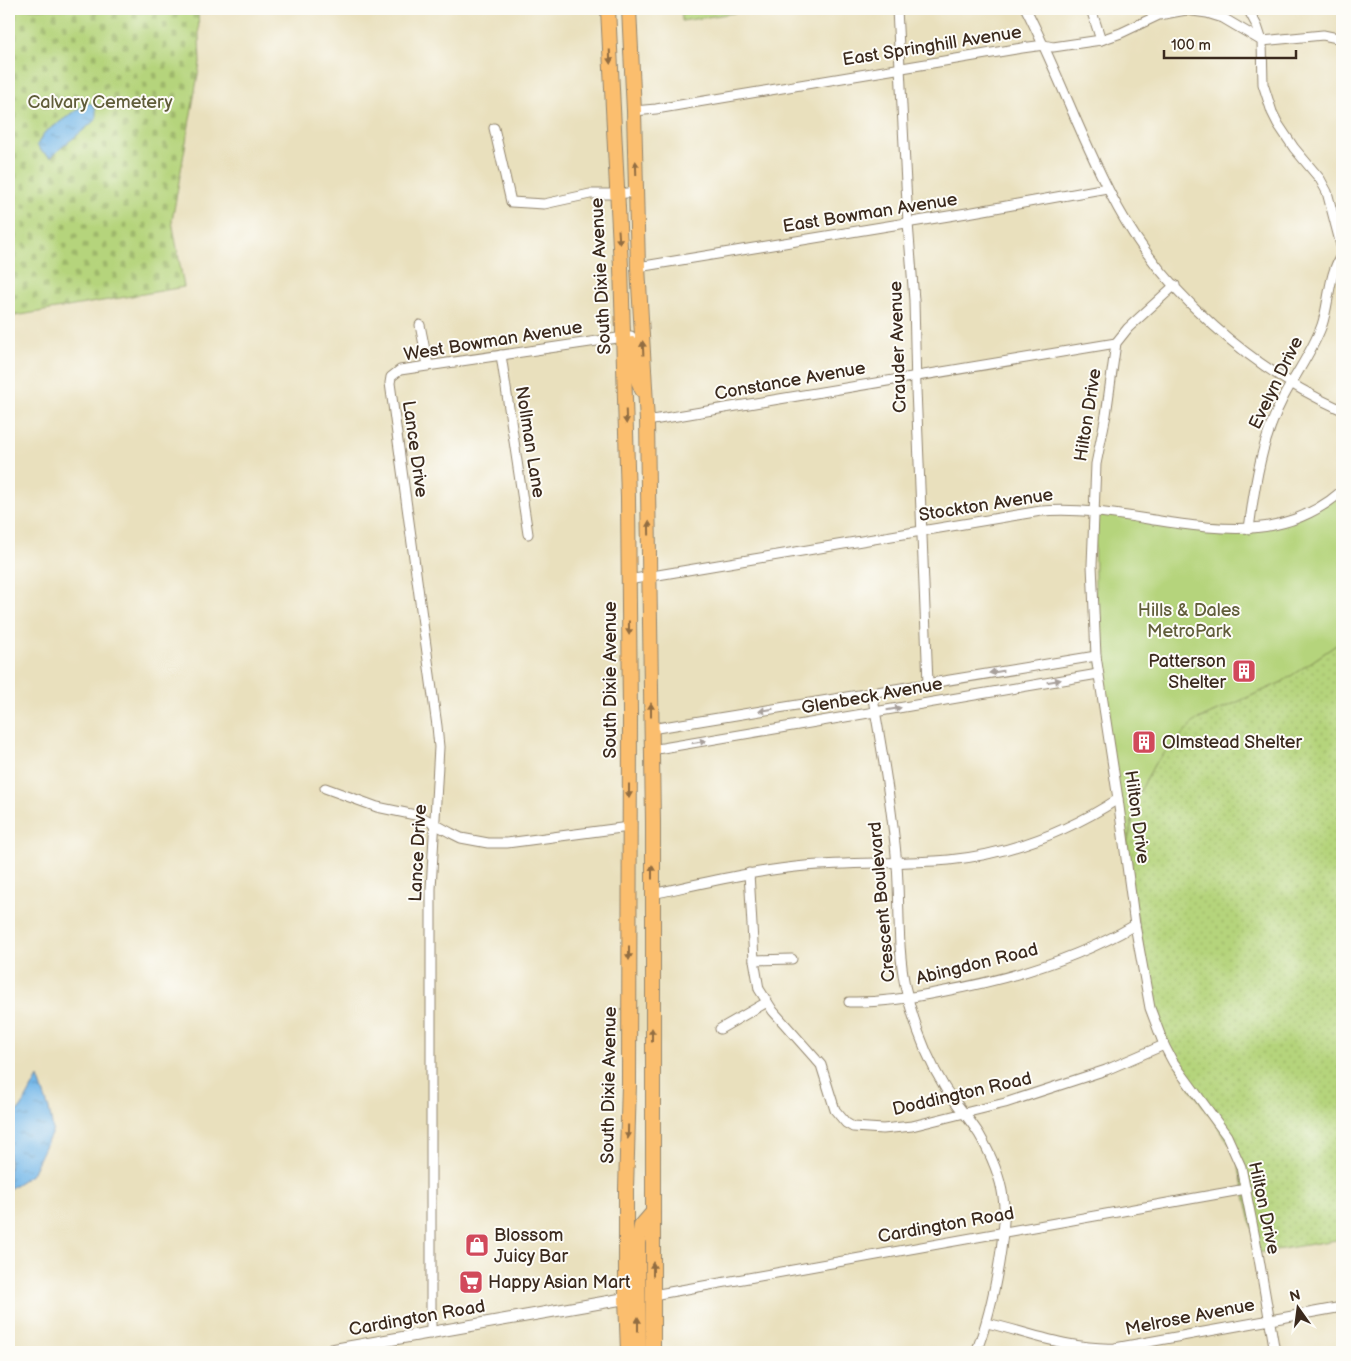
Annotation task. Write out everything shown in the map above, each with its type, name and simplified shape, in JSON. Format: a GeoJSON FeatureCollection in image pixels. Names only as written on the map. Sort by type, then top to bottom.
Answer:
{"type":"FeatureCollection","features":[{"type":"Feature","properties":{"kind":"main road","name":"South Dixie Avenue"},"geometry":{"type":"LineString","coordinates":[[608,9],[616,194],[627,337],[630,664],[629,1083],[632,1297],[628,1352]]}},
{"type":"Feature","properties":{"kind":"main road"},"geometry":{"type":"LineString","coordinates":[[629,9],[638,261],[647,421],[650,576],[653,1352]]}},
{"type":"Feature","properties":{"kind":"main road"},"geometry":{"type":"LineString","coordinates":[[638,261],[630,285],[627,337],[634,371],[646,398]]}},
{"type":"Feature","properties":{"kind":"main road"},"geometry":{"type":"LineString","coordinates":[[639,1352],[632,1297],[641,1226],[652,1212]]}},
{"type":"Feature","properties":{"kind":"street","name":"Crauder Avenue"},"geometry":{"type":"LineString","coordinates":[[897,9],[914,300],[928,683]]}},
{"type":"Feature","properties":{"kind":"street"},"geometry":{"type":"LineString","coordinates":[[1026,9],[1044,45],[1107,188],[1131,230],[1153,260],[1175,286],[1226,336],[1249,354],[1292,382],[1342,410]]}},
{"type":"Feature","properties":{"kind":"street"},"geometry":{"type":"LineString","coordinates":[[1092,9],[1101,40]]}},
{"type":"Feature","properties":{"kind":"street"},"geometry":{"type":"LineString","coordinates":[[1248,9],[1262,41],[1263,84],[1272,112],[1294,148],[1320,180],[1327,192],[1342,249]]}},
{"type":"Feature","properties":{"kind":"street","name":"East Springhill Avenue"},"geometry":{"type":"LineString","coordinates":[[634,111],[664,108],[1044,45],[1053,47],[1101,40],[1159,15],[1186,10],[1224,18],[1262,41]]}},
{"type":"Feature","properties":{"kind":"street"},"geometry":{"type":"LineString","coordinates":[[1262,41],[1323,36],[1342,40]]}},
{"type":"Feature","properties":{"kind":"street"},"geometry":{"type":"LineString","coordinates":[[494,128],[511,202],[544,204],[590,194],[636,192]]}},
{"type":"Feature","properties":{"kind":"street","name":"East Bowman Avenue"},"geometry":{"type":"LineString","coordinates":[[638,261],[908,223],[1107,188]]}},
{"type":"Feature","properties":{"kind":"street","name":"Evelyn Drive"},"geometry":{"type":"LineString","coordinates":[[1248,528],[1257,471],[1263,448],[1276,414],[1322,327],[1328,308],[1334,275],[1342,255]]}},
{"type":"Feature","properties":{"kind":"street"},"geometry":{"type":"LineString","coordinates":[[1116,343],[1128,328],[1175,286]]}},
{"type":"Feature","properties":{"kind":"street"},"geometry":{"type":"LineString","coordinates":[[420,325],[428,365]]}},
{"type":"Feature","properties":{"kind":"street","name":"West Bowman Avenue"},"geometry":{"type":"LineString","coordinates":[[391,377],[400,370],[428,365],[627,337]]}},
{"type":"Feature","properties":{"kind":"street","name":"Constance Avenue"},"geometry":{"type":"LineString","coordinates":[[647,421],[1116,343]]}},
{"type":"Feature","properties":{"kind":"street","name":"Hilton Drive"},"geometry":{"type":"LineString","coordinates":[[1116,343],[1106,415],[1096,464],[1092,596],[1098,674],[1118,799],[1135,925],[1150,1008],[1164,1045],[1191,1089],[1227,1136],[1241,1167],[1275,1352]]}},
{"type":"Feature","properties":{"kind":"street","name":"Nollman Lane"},"geometry":{"type":"LineString","coordinates":[[501,355],[528,534]]}},
{"type":"Feature","properties":{"kind":"street","name":"Lance Drive"},"geometry":{"type":"LineString","coordinates":[[391,377],[392,403],[437,726],[439,769],[431,881],[431,1334]]}},
{"type":"Feature","properties":{"kind":"street","name":"Stockton Avenue"},"geometry":{"type":"LineString","coordinates":[[628,580],[1041,511],[1063,509],[1233,530],[1275,524],[1306,514],[1320,507],[1342,491]]}},
{"type":"Feature","properties":{"kind":"street","name":"Glenbeck Avenue"},"geometry":{"type":"LineString","coordinates":[[651,729],[1096,656]]}},
{"type":"Feature","properties":{"kind":"street","name":"Glenbeck Avenue"},"geometry":{"type":"LineString","coordinates":[[651,750],[1098,674]]}},
{"type":"Feature","properties":{"kind":"street","name":"Crescent Boulevard"},"geometry":{"type":"LineString","coordinates":[[872,692],[887,778],[897,863],[899,937],[908,998],[934,1068],[946,1089],[965,1113],[989,1153],[1001,1184],[1005,1214],[996,1280],[987,1323],[976,1352]]}},
{"type":"Feature","properties":{"kind":"street"},"geometry":{"type":"LineString","coordinates":[[325,788],[377,807],[420,816],[461,838],[488,843],[506,843],[629,827]]}},
{"type":"Feature","properties":{"kind":"street"},"geometry":{"type":"LineString","coordinates":[[652,894],[698,882],[749,873],[807,866],[949,860],[1007,850],[1051,835],[1118,799]]}},
{"type":"Feature","properties":{"kind":"street","name":"Doddington Road"},"geometry":{"type":"LineString","coordinates":[[749,873],[754,960],[759,989],[820,1065],[836,1110],[846,1124],[861,1128],[883,1129],[912,1126],[965,1113],[1048,1090],[1106,1070],[1164,1045]]}},
{"type":"Feature","properties":{"kind":"street","name":"Abingdon Road"},"geometry":{"type":"LineString","coordinates":[[848,1002],[862,1003],[908,998],[972,986],[1045,965],[1092,946],[1135,925]]}},
{"type":"Feature","properties":{"kind":"street"},"geometry":{"type":"LineString","coordinates":[[754,960],[792,959]]}},
{"type":"Feature","properties":{"kind":"street"},"geometry":{"type":"LineString","coordinates":[[720,1029],[768,1002]]}},
{"type":"Feature","properties":{"kind":"street","name":"Cardington Road"},"geometry":{"type":"LineString","coordinates":[[653,1295],[1246,1190]]}},
{"type":"Feature","properties":{"kind":"street","name":"Cardington Road"},"geometry":{"type":"LineString","coordinates":[[320,1352],[431,1334],[632,1297]]}},
{"type":"Feature","properties":{"kind":"street","name":"Melrose Avenue"},"geometry":{"type":"LineString","coordinates":[[987,1323],[1070,1345],[1115,1348],[1342,1307]]}},
{"type":"Feature","properties":{"kind":"green space","name":"Calvary Cemetery"},"geometry":{"type":"Polygon","coordinates":[[[9,9],[198,9],[200,63],[172,221],[184,287],[9,317],[9,9]]]}},
{"type":"Feature","properties":{"kind":"green space"},"geometry":{"type":"Polygon","coordinates":[[[681,9],[759,9],[682,21],[681,9]]]}},
{"type":"Feature","properties":{"kind":"green space","name":"Hills & Dales MetroPark"},"geometry":{"type":"Polygon","coordinates":[[[1342,491],[1342,641],[1282,682],[1195,721],[1155,763],[1138,795],[1125,853],[1096,656],[1094,512],[1233,530],[1294,519],[1342,491]]]}},
{"type":"Feature","properties":{"kind":"green space"},"geometry":{"type":"Polygon","coordinates":[[[1342,641],[1342,1239],[1258,1253],[1235,1151],[1191,1089],[1157,1028],[1125,853],[1138,795],[1155,763],[1176,739],[1195,721],[1282,682],[1342,641]]]}},
{"type":"Feature","properties":{"kind":"water"},"geometry":{"type":"Polygon","coordinates":[[[87,103],[93,104],[96,110],[96,119],[51,157],[41,151],[37,145],[44,133],[87,103]]]}},
{"type":"Feature","properties":{"kind":"water"},"geometry":{"type":"Polygon","coordinates":[[[38,1077],[49,1109],[53,1130],[32,1174],[9,1189],[9,1116],[21,1108],[38,1077]]]}},
{"type":"Feature","properties":{"kind":"place","name":"Patterson Shelter"},"geometry":{"type":"Point","coordinates":[1244,671]}},
{"type":"Feature","properties":{"kind":"place","name":"Olmstead Shelter"},"geometry":{"type":"Point","coordinates":[1144,742]}},
{"type":"Feature","properties":{"kind":"place","name":"Blossom Juicy Bar"},"geometry":{"type":"Point","coordinates":[477,1245]}},
{"type":"Feature","properties":{"kind":"place","name":"Happy Asian Mart"},"geometry":{"type":"Point","coordinates":[471,1282]}}]}
